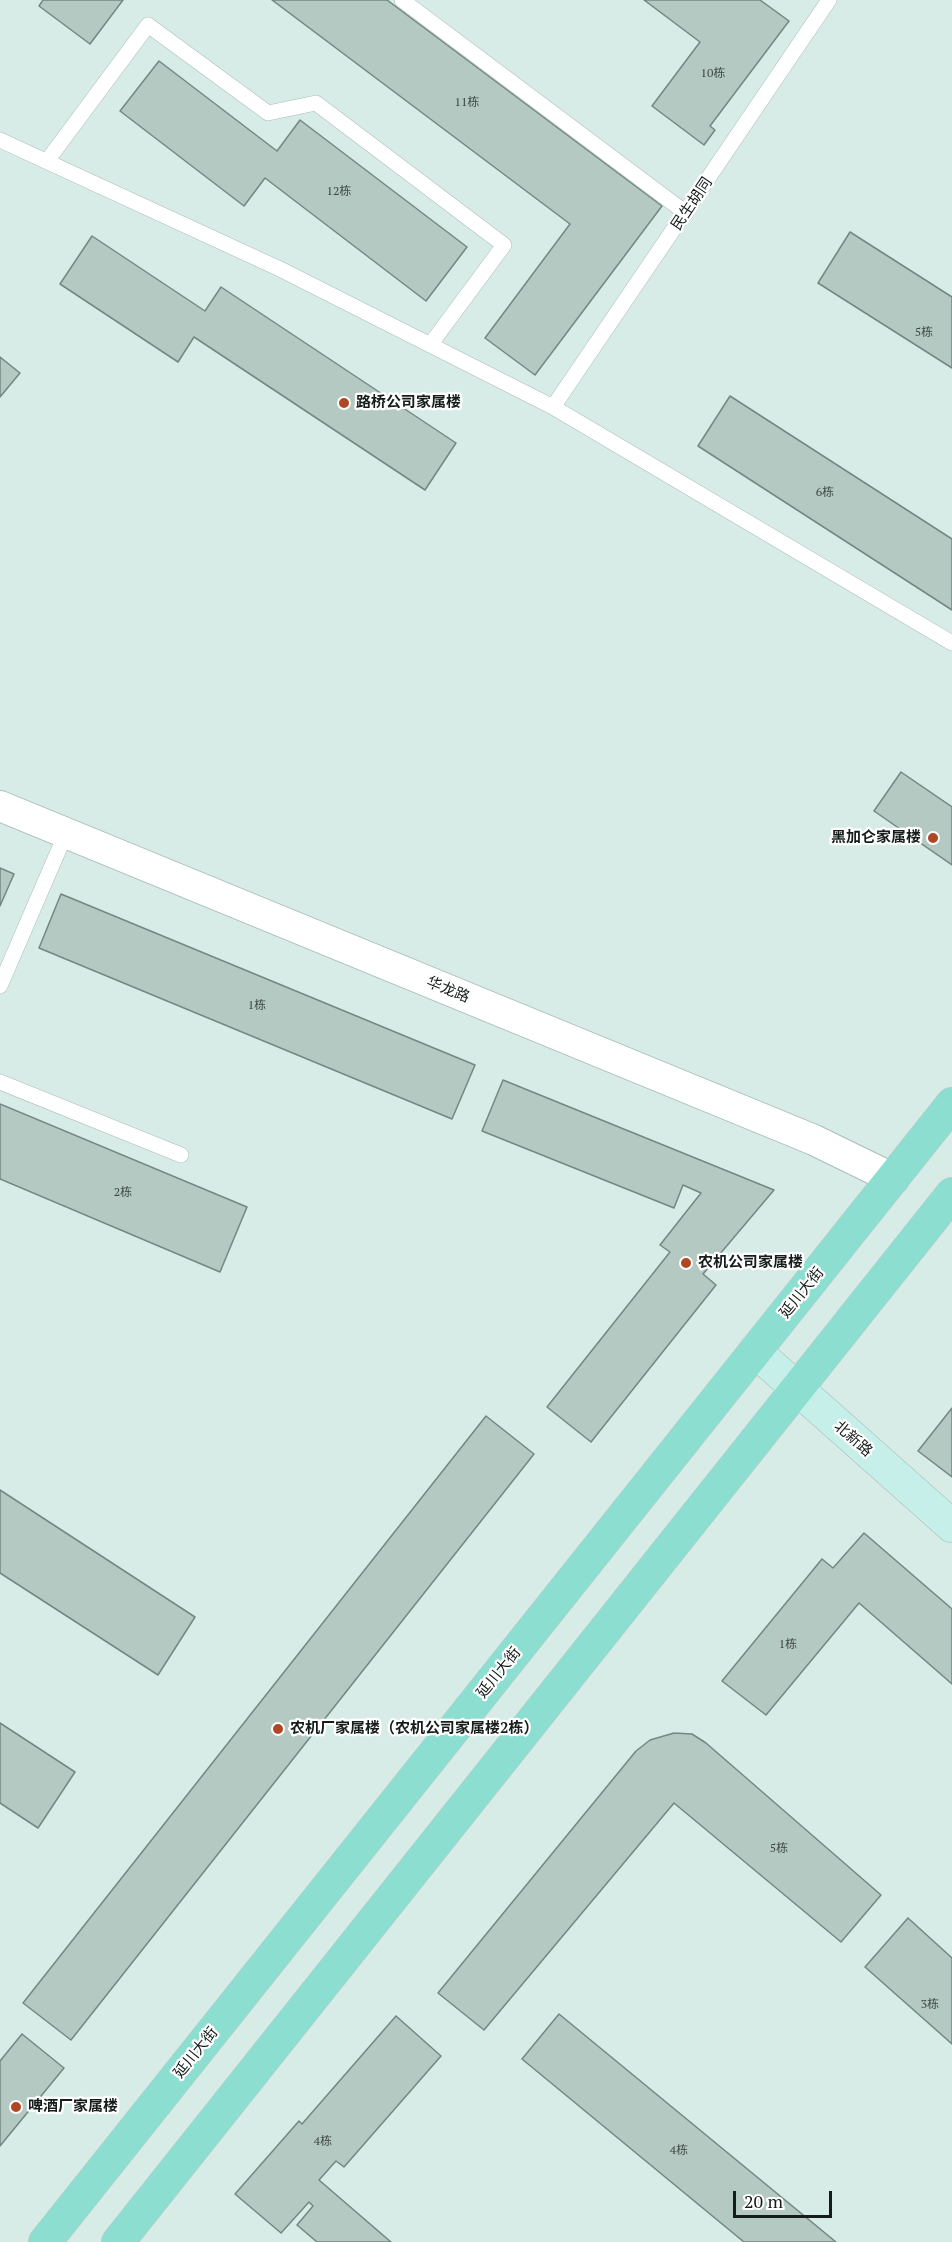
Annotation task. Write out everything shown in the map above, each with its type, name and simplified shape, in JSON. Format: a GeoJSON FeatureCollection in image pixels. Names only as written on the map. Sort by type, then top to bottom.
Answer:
{"type":"FeatureCollection","features":[{"type":"Feature","properties":{"kind":"main road","name":"延川大街"},"geometry":{"type":"LineString","coordinates":[[45,2242],[952,1104]]}},
{"type":"Feature","properties":{"kind":"main road"},"geometry":{"type":"LineString","coordinates":[[118,2242],[952,1194]]}},
{"type":"Feature","properties":{"kind":"street","name":"华龙路"},"geometry":{"type":"LineString","coordinates":[[0,806],[814,1140],[894,1179]]}},
{"type":"Feature","properties":{"kind":"street","name":"北新路"},"geometry":{"type":"LineString","coordinates":[[755,1351],[952,1526]]}},
{"type":"Feature","properties":{"kind":"lane"},"geometry":{"type":"LineString","coordinates":[[402,0],[686,213]]}},
{"type":"Feature","properties":{"kind":"lane","name":"民生胡同"},"geometry":{"type":"LineString","coordinates":[[553,407],[829,0]]}},
{"type":"Feature","properties":{"kind":"lane"},"geometry":{"type":"LineString","coordinates":[[47,161],[148,24],[268,113],[316,103],[504,245],[430,345]]}},
{"type":"Feature","properties":{"kind":"lane"},"geometry":{"type":"LineString","coordinates":[[0,140],[280,269],[553,407],[952,643]]}},
{"type":"Feature","properties":{"kind":"lane"},"geometry":{"type":"LineString","coordinates":[[0,986],[66,833]]}},
{"type":"Feature","properties":{"kind":"lane"},"geometry":{"type":"LineString","coordinates":[[0,1082],[181,1155]]}},
{"type":"Feature","properties":{"kind":"building"},"geometry":{"type":"Polygon","coordinates":[[[43,0],[123,0],[90,44],[39,6],[43,0]]]}},
{"type":"Feature","properties":{"kind":"building"},"geometry":{"type":"Polygon","coordinates":[[[272,0],[387,0],[662,206],[535,375],[485,338],[570,224],[272,0]]]}},
{"type":"Feature","properties":{"kind":"building"},"geometry":{"type":"Polygon","coordinates":[[[644,0],[760,0],[789,21],[710,126],[715,130],[704,145],[652,106],[700,42],[644,0]]]}},
{"type":"Feature","properties":{"kind":"building"},"geometry":{"type":"Polygon","coordinates":[[[159,61],[277,151],[300,120],[467,247],[426,301],[265,178],[244,206],[120,111],[159,61]]]}},
{"type":"Feature","properties":{"kind":"building"},"geometry":{"type":"Polygon","coordinates":[[[850,232],[952,297],[952,368],[818,283],[850,232]]]}},
{"type":"Feature","properties":{"kind":"building","name":"路桥公司家属楼"},"geometry":{"type":"Polygon","coordinates":[[[92,236],[205,311],[221,287],[456,443],[425,490],[194,337],[178,362],[60,284],[92,236]]]}},
{"type":"Feature","properties":{"kind":"building"},"geometry":{"type":"Polygon","coordinates":[[[0,357],[20,373],[0,397],[0,357]]]}},
{"type":"Feature","properties":{"kind":"building"},"geometry":{"type":"Polygon","coordinates":[[[730,396],[952,539],[952,610],[698,446],[730,396]]]}},
{"type":"Feature","properties":{"kind":"building","name":"黑加仑家属楼"},"geometry":{"type":"Polygon","coordinates":[[[901,772],[952,807],[952,865],[874,811],[901,772]]]}},
{"type":"Feature","properties":{"kind":"building"},"geometry":{"type":"Polygon","coordinates":[[[0,868],[14,874],[0,906],[0,868]]]}},
{"type":"Feature","properties":{"kind":"building"},"geometry":{"type":"Polygon","coordinates":[[[61,894],[475,1065],[452,1119],[39,948],[61,894]]]}},
{"type":"Feature","properties":{"kind":"building","name":"农机公司家属楼"},"geometry":{"type":"Polygon","coordinates":[[[503,1080],[774,1190],[703,1274],[716,1285],[591,1442],[547,1407],[670,1252],[660,1245],[701,1193],[683,1185],[674,1208],[482,1131],[503,1080]]]}},
{"type":"Feature","properties":{"kind":"building"},"geometry":{"type":"Polygon","coordinates":[[[0,1104],[247,1207],[220,1272],[0,1179],[0,1104]]]}},
{"type":"Feature","properties":{"kind":"building"},"geometry":{"type":"Polygon","coordinates":[[[952,1408],[952,1477],[918,1451],[952,1408]]]}},
{"type":"Feature","properties":{"kind":"building","name":"农机厂家属楼（农机公司家属楼2栋）"},"geometry":{"type":"Polygon","coordinates":[[[486,1416],[534,1454],[71,2040],[23,2003],[486,1416]]]}},
{"type":"Feature","properties":{"kind":"building"},"geometry":{"type":"Polygon","coordinates":[[[0,1490],[195,1617],[158,1675],[0,1573],[0,1490]]]}},
{"type":"Feature","properties":{"kind":"building"},"geometry":{"type":"Polygon","coordinates":[[[864,1533],[952,1609],[952,1684],[859,1603],[766,1715],[722,1681],[822,1559],[833,1568],[864,1533]]]}},
{"type":"Feature","properties":{"kind":"building"},"geometry":{"type":"Polygon","coordinates":[[[0,1723],[75,1772],[38,1828],[0,1803],[0,1723]]]}},
{"type":"Feature","properties":{"kind":"building"},"geometry":{"type":"Polygon","coordinates":[[[674,1733],[692,1734],[706,1743],[881,1895],[841,1942],[674,1803],[484,2030],[438,1993],[636,1751],[650,1740],[674,1733]]]}},
{"type":"Feature","properties":{"kind":"building"},"geometry":{"type":"Polygon","coordinates":[[[908,1918],[952,1958],[952,2044],[865,1967],[908,1918]]]}},
{"type":"Feature","properties":{"kind":"building"},"geometry":{"type":"Polygon","coordinates":[[[559,2014],[836,2242],[744,2242],[522,2059],[559,2014]]]}},
{"type":"Feature","properties":{"kind":"building"},"geometry":{"type":"Polygon","coordinates":[[[396,2016],[441,2056],[344,2167],[336,2161],[319,2180],[391,2242],[317,2242],[297,2225],[313,2206],[309,2202],[281,2233],[235,2194],[299,2121],[302,2124],[396,2016]]]}},
{"type":"Feature","properties":{"kind":"building","name":"啤酒厂家属楼"},"geometry":{"type":"Polygon","coordinates":[[[22,2034],[64,2068],[0,2146],[0,2061],[22,2034]]]}},
{"type":"Feature","properties":{"kind":"place","name":"路桥公司家属楼"},"geometry":{"type":"Point","coordinates":[344,403]}},
{"type":"Feature","properties":{"kind":"place","name":"黑加仑家属楼"},"geometry":{"type":"Point","coordinates":[933,838]}},
{"type":"Feature","properties":{"kind":"place","name":"农机公司家属楼"},"geometry":{"type":"Point","coordinates":[686,1263]}},
{"type":"Feature","properties":{"kind":"place","name":"农机厂家属楼（农机公司家属楼2栋）"},"geometry":{"type":"Point","coordinates":[278,1729]}},
{"type":"Feature","properties":{"kind":"place","name":"啤酒厂家属楼"},"geometry":{"type":"Point","coordinates":[16,2107]}}]}
